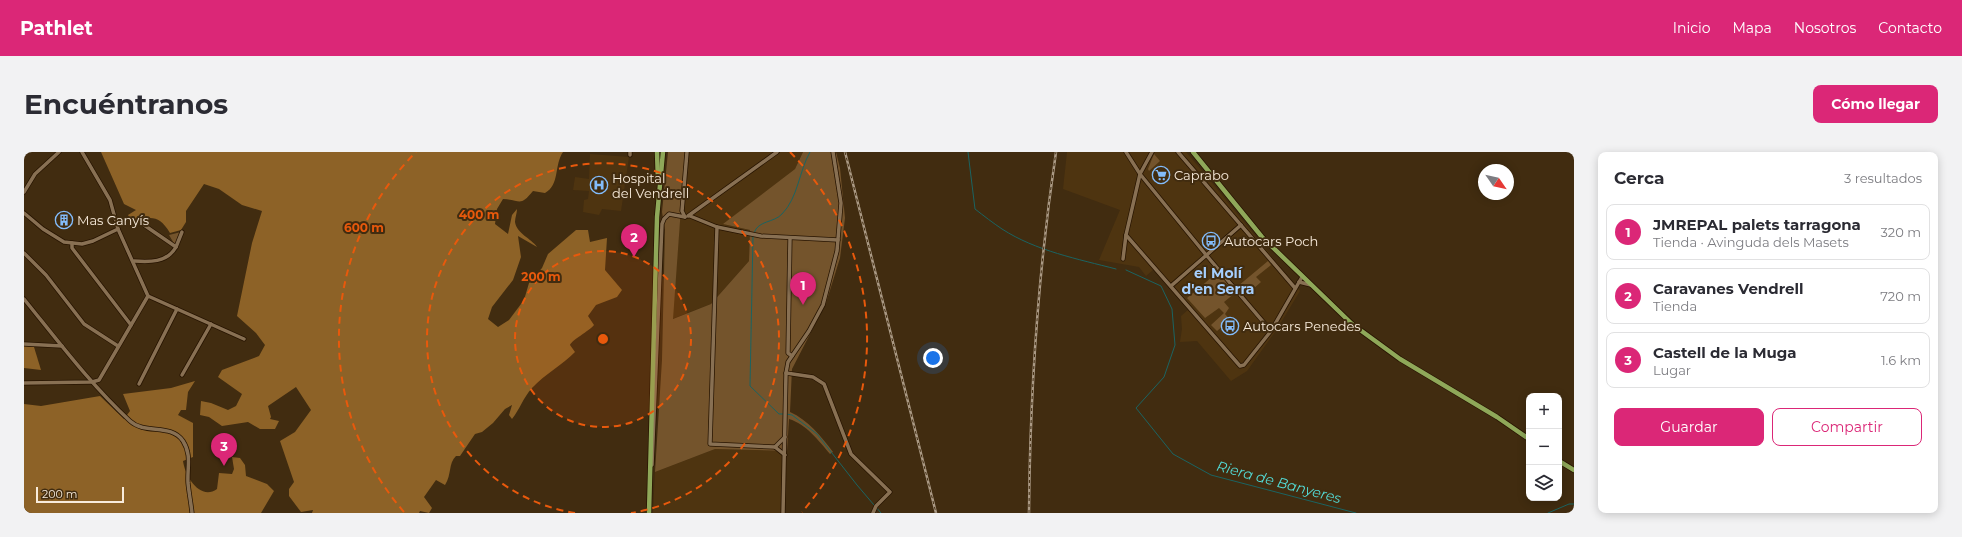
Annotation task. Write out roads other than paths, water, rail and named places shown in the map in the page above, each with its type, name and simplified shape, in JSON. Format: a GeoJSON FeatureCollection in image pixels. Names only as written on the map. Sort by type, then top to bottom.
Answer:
{"type":"FeatureCollection","features":[{"type":"Feature","properties":{"kind":"main road"},"geometry":{"type":"LineString","coordinates":[[657,152],[659,193]]}},
{"type":"Feature","properties":{"kind":"main road"},"geometry":{"type":"LineString","coordinates":[[650,513],[659,193],[663,152]]}},
{"type":"Feature","properties":{"kind":"main road"},"geometry":{"type":"LineString","coordinates":[[1193,152],[1262,237],[1352,324],[1383,348],[1497,417],[1526,437]]}},
{"type":"Feature","properties":{"kind":"main road"},"geometry":{"type":"LineString","coordinates":[[1562,463],[1574,470]]}},
{"type":"Feature","properties":{"kind":"street"},"geometry":{"type":"LineString","coordinates":[[24,192],[35,174],[59,152]]}},
{"type":"Feature","properties":{"kind":"street"},"geometry":{"type":"LineString","coordinates":[[82,152],[110,200],[118,229],[134,261],[148,296],[244,339]]}},
{"type":"Feature","properties":{"kind":"street"},"geometry":{"type":"LineString","coordinates":[[685,217],[682,210],[687,152]]}},
{"type":"Feature","properties":{"kind":"street"},"geometry":{"type":"LineString","coordinates":[[650,476],[657,383],[662,224],[664,219],[669,214],[685,217],[690,216],[777,152]]}},
{"type":"Feature","properties":{"kind":"street"},"geometry":{"type":"LineString","coordinates":[[783,513],[786,373],[788,362],[809,331],[823,305],[831,277],[838,240],[841,203],[833,152]]}},
{"type":"Feature","properties":{"kind":"street"},"geometry":{"type":"LineString","coordinates":[[1126,152],[1140,174],[1271,331]]}},
{"type":"Feature","properties":{"kind":"street"},"geometry":{"type":"LineString","coordinates":[[1123,259],[1126,236],[1140,174],[1152,152]]}},
{"type":"Feature","properties":{"kind":"street"},"geometry":{"type":"LineString","coordinates":[[1178,152],[1295,288]]}},
{"type":"Feature","properties":{"kind":"street"},"geometry":{"type":"LineString","coordinates":[[24,213],[52,235],[64,242],[82,244],[93,241],[118,229]]}},
{"type":"Feature","properties":{"kind":"street"},"geometry":{"type":"LineString","coordinates":[[690,216],[717,227],[757,235],[838,240]]}},
{"type":"Feature","properties":{"kind":"street"},"geometry":{"type":"LineString","coordinates":[[144,225],[176,248]]}},
{"type":"Feature","properties":{"kind":"street"},"geometry":{"type":"LineString","coordinates":[[1171,286],[1241,225]]}},
{"type":"Feature","properties":{"kind":"street"},"geometry":{"type":"LineString","coordinates":[[717,227],[710,444],[775,447],[785,455]]}},
{"type":"Feature","properties":{"kind":"street"},"geometry":{"type":"LineString","coordinates":[[134,261],[156,262],[173,252],[182,232]]}},
{"type":"Feature","properties":{"kind":"street"},"geometry":{"type":"LineString","coordinates":[[1126,236],[1240,366],[1244,365],[1271,331],[1302,277]]}},
{"type":"Feature","properties":{"kind":"street"},"geometry":{"type":"LineString","coordinates":[[790,238],[788,352],[792,356]]}},
{"type":"Feature","properties":{"kind":"street"},"geometry":{"type":"LineString","coordinates":[[72,243],[72,248],[131,324]]}},
{"type":"Feature","properties":{"kind":"street"},"geometry":{"type":"LineString","coordinates":[[24,253],[46,275],[84,324],[118,346]]}},
{"type":"Feature","properties":{"kind":"street"},"geometry":{"type":"LineString","coordinates":[[1298,272],[1299,283]]}},
{"type":"Feature","properties":{"kind":"street"},"geometry":{"type":"LineString","coordinates":[[1299,283],[1311,285]]}},
{"type":"Feature","properties":{"kind":"street"},"geometry":{"type":"LineString","coordinates":[[24,383],[92,382],[102,377],[118,346],[148,296]]}},
{"type":"Feature","properties":{"kind":"street"},"geometry":{"type":"LineString","coordinates":[[24,299],[103,395],[137,426],[169,431],[181,438],[189,456],[188,484],[192,513]]}},
{"type":"Feature","properties":{"kind":"street"},"geometry":{"type":"LineString","coordinates":[[139,384],[177,309]]}},
{"type":"Feature","properties":{"kind":"street"},"geometry":{"type":"LineString","coordinates":[[182,375],[212,324]]}},
{"type":"Feature","properties":{"kind":"street"},"geometry":{"type":"LineString","coordinates":[[24,344],[62,346]]}},
{"type":"Feature","properties":{"kind":"street"},"geometry":{"type":"LineString","coordinates":[[786,373],[813,377],[824,384],[850,454],[890,492],[876,506],[872,513]]}},
{"type":"Feature","properties":{"kind":"street"},"geometry":{"type":"LineString","coordinates":[[775,447],[785,436]]}},
{"type":"Feature","properties":{"kind":"street"},"geometry":{"type":"LineString","coordinates":[[780,443],[785,447]]}},
{"type":"Feature","properties":{"kind":"street"},"geometry":{"type":"LineString","coordinates":[[780,451],[785,447]]}},
{"type":"Feature","properties":{"kind":"waterway"},"geometry":{"type":"LineString","coordinates":[[754,233],[759,226],[779,217],[787,208],[792,200],[803,167],[810,152]]}},
{"type":"Feature","properties":{"kind":"waterway","name":"Riera de Banyeres"},"geometry":{"type":"LineString","coordinates":[[968,152],[975,209],[1015,237],[1043,249],[1116,269]]}},
{"type":"Feature","properties":{"kind":"waterway"},"geometry":{"type":"LineString","coordinates":[[753,236],[750,386],[779,414],[783,414]]}},
{"type":"Feature","properties":{"kind":"waterway","name":"Riera de Banyeres"},"geometry":{"type":"LineString","coordinates":[[1126,270],[1161,286],[1172,309],[1175,345],[1164,377],[1136,408],[1173,454],[1211,475],[1356,513]]}},
{"type":"Feature","properties":{"kind":"waterway"},"geometry":{"type":"LineString","coordinates":[[786,414],[792,415],[817,434],[874,505]]}},
{"type":"Feature","properties":{"kind":"waterway","name":"Riera de Banyeres"},"geometry":{"type":"LineString","coordinates":[[1548,513],[1569,504],[1574,504]]}},
{"type":"Feature","properties":{"kind":"waterway"},"geometry":{"type":"LineString","coordinates":[[876,507],[881,513]]}},
{"type":"Feature","properties":{"kind":"railway"},"geometry":{"type":"LineString","coordinates":[[845,152],[936,513]]}},
{"type":"Feature","properties":{"kind":"railway"},"geometry":{"type":"LineString","coordinates":[[1029,513],[1031,422],[1036,332],[1044,242],[1056,152]]}},
{"type":"Feature","properties":{"kind":"place","name":"Caprabo"},"geometry":{"type":"Point","coordinates":[1161,175]}},
{"type":"Feature","properties":{"kind":"place","name":"Hospital del Vendrell"},"geometry":{"type":"Point","coordinates":[599,185]}},
{"type":"Feature","properties":{"kind":"place","name":"Mas Canyís"},"geometry":{"type":"Point","coordinates":[64,220]}},
{"type":"Feature","properties":{"kind":"place","name":"Autocars Poch"},"geometry":{"type":"Point","coordinates":[1211,241]}},
{"type":"Feature","properties":{"kind":"place","name":"Caravanes Vendrell"},"geometry":{"type":"Point","coordinates":[634,257]}},
{"type":"Feature","properties":{"kind":"place","name":"JMREPAL palets tarragona"},"geometry":{"type":"Point","coordinates":[803,305]}},
{"type":"Feature","properties":{"kind":"place","name":"Autocars Penedes"},"geometry":{"type":"Point","coordinates":[1230,326]}},
{"type":"Feature","properties":{"kind":"place","name":"Castell de la Muga"},"geometry":{"type":"Point","coordinates":[224,466]}},
{"type":"Feature","properties":{"kind":"district","name":"el Molí d'en Serra"},"geometry":{"type":"Point","coordinates":[1218,282]}}]}
